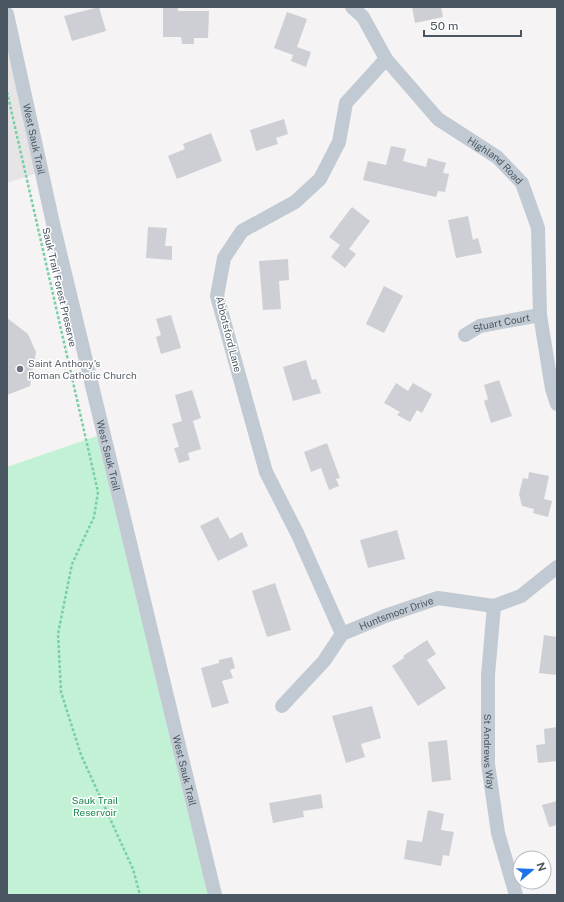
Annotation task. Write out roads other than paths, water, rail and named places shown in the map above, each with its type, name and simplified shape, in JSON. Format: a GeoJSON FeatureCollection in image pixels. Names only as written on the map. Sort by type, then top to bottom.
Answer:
{"type":"FeatureCollection","features":[{"type":"Feature","properties":{"kind":"street","name":"Highland Road"},"geometry":{"type":"LineString","coordinates":[[352,7],[363,17],[386,59],[438,119],[497,157],[522,183],[538,228],[540,315],[552,389],[557,404]]}},
{"type":"Feature","properties":{"kind":"street","name":"West Sauk Trail"},"geometry":{"type":"LineString","coordinates":[[7,14],[54,228],[215,895]]}},
{"type":"Feature","properties":{"kind":"street","name":"Abbotsford Lane"},"geometry":{"type":"LineString","coordinates":[[342,634],[298,535],[266,472],[217,296],[224,258],[242,230],[295,202],[320,178],[338,142],[346,103],[386,59]]}},
{"type":"Feature","properties":{"kind":"street","name":"Stuart Court"},"geometry":{"type":"LineString","coordinates":[[465,335],[480,326],[540,315]]}},
{"type":"Feature","properties":{"kind":"street","name":"Huntsmoor Drive"},"geometry":{"type":"LineString","coordinates":[[342,634],[385,616],[438,598],[494,606],[521,596],[557,567]]}},
{"type":"Feature","properties":{"kind":"street","name":"St Andrews Way"},"geometry":{"type":"LineString","coordinates":[[494,606],[488,675],[488,764],[498,833],[516,895]]}},
{"type":"Feature","properties":{"kind":"street"},"geometry":{"type":"LineString","coordinates":[[282,706],[324,661],[342,634]]}},
{"type":"Feature","properties":{"kind":"place","name":"Saint Anthony's Roman Catholic Church"},"geometry":{"type":"Point","coordinates":[20,369]}},
{"type":"Feature","properties":{"kind":"park label","name":"Sauk Trail Reservoir"},"geometry":{"type":"Point","coordinates":[95,806]}}]}
